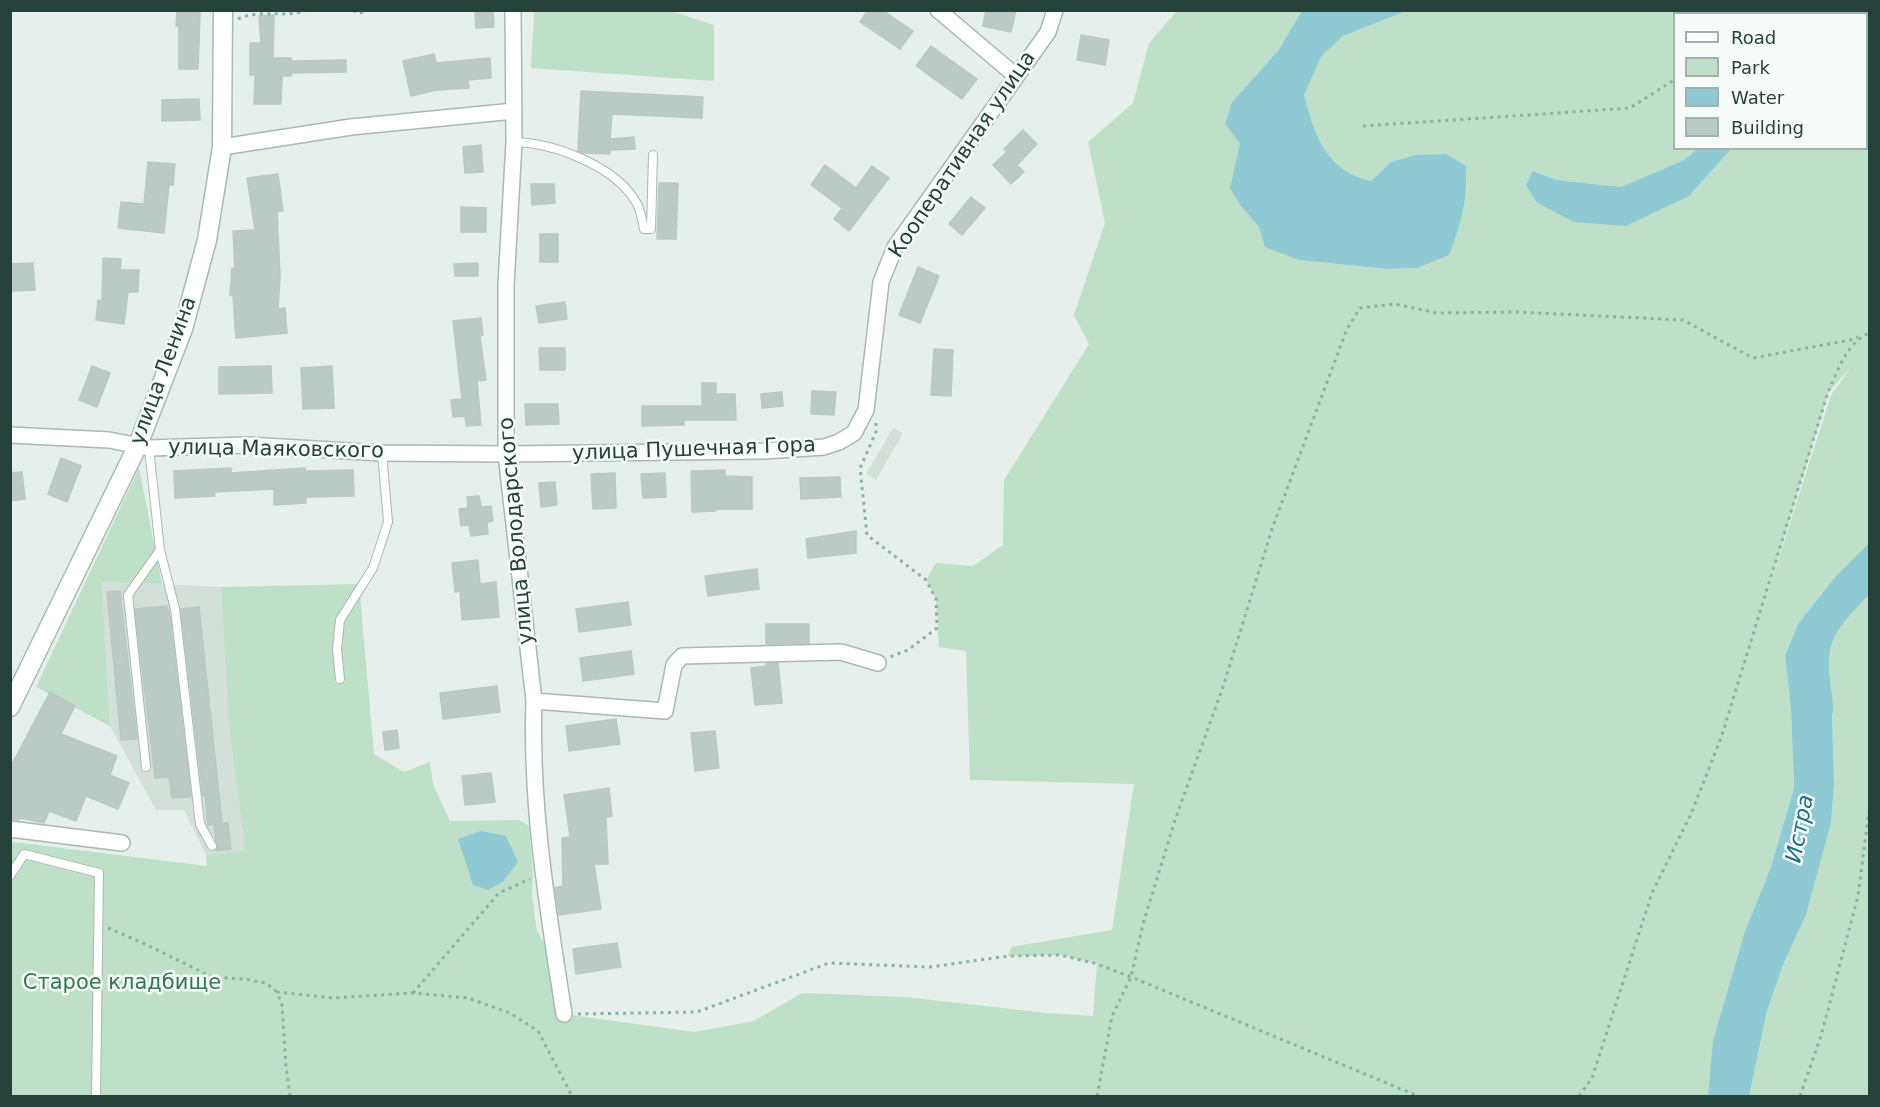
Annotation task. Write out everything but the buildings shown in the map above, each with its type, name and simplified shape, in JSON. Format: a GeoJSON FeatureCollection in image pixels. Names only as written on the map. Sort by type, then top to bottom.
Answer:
{"type":"FeatureCollection","features":[{"type":"Feature","properties":{"kind":"street","name":"улица Володарского"},"geometry":{"type":"LineString","coordinates":[[513,10],[514,111],[506,285],[506,454],[534,700],[532,737],[542,874],[564,1014]]}},
{"type":"Feature","properties":{"kind":"street"},"geometry":{"type":"LineString","coordinates":[[938,10],[1016,76]]}},
{"type":"Feature","properties":{"kind":"street","name":"Кооперативная улица"},"geometry":{"type":"LineString","coordinates":[[866,410],[881,282],[895,247],[1048,32],[1055,10]]}},
{"type":"Feature","properties":{"kind":"street","name":"улица Ленина"},"geometry":{"type":"LineString","coordinates":[[10,707],[143,447],[183,329],[207,240],[222,147],[230,15]]}},
{"type":"Feature","properties":{"kind":"street"},"geometry":{"type":"LineString","coordinates":[[222,147],[351,127],[514,111]]}},
{"type":"Feature","properties":{"kind":"street","name":"улица Пушечная Гора"},"geometry":{"type":"LineString","coordinates":[[506,454],[763,451],[824,447],[839,442],[854,433],[866,410]]}},
{"type":"Feature","properties":{"kind":"street","name":"улица Маяковского"},"geometry":{"type":"LineString","coordinates":[[10,435],[109,440],[143,447],[248,445],[382,453],[506,454]]}},
{"type":"Feature","properties":{"kind":"street"},"geometry":{"type":"LineString","coordinates":[[534,700],[665,711],[674,664],[682,656],[842,652],[878,663]]}},
{"type":"Feature","properties":{"kind":"street"},"geometry":{"type":"LineString","coordinates":[[10,829],[122,843]]}},
{"type":"Feature","properties":{"kind":"lane"},"geometry":{"type":"LineString","coordinates":[[513,142],[532,143],[567,152],[614,177],[637,203],[644,229],[651,230],[653,155]]}},
{"type":"Feature","properties":{"kind":"lane"},"geometry":{"type":"LineString","coordinates":[[143,447],[160,550],[175,609],[200,824],[212,846]]}},
{"type":"Feature","properties":{"kind":"lane"},"geometry":{"type":"LineString","coordinates":[[340,679],[337,649],[340,620],[373,568],[388,522],[382,453]]}},
{"type":"Feature","properties":{"kind":"lane"},"geometry":{"type":"LineString","coordinates":[[146,767],[128,595],[160,550]]}},
{"type":"Feature","properties":{"kind":"lane"},"geometry":{"type":"LineString","coordinates":[[10,876],[24,854],[99,873],[96,1096]]}},
{"type":"Feature","properties":{"kind":"path"},"geometry":{"type":"LineString","coordinates":[[230,15],[282,12],[288,14],[307,10]]}},
{"type":"Feature","properties":{"kind":"path"},"geometry":{"type":"LineString","coordinates":[[354,10],[356,13],[364,12]]}},
{"type":"Feature","properties":{"kind":"path"},"geometry":{"type":"LineString","coordinates":[[1363,126],[1630,108],[1673,81]]}},
{"type":"Feature","properties":{"kind":"path"},"geometry":{"type":"LineString","coordinates":[[1097,1096],[1112,1016],[1131,977],[1143,924],[1175,820],[1223,687],[1272,529],[1347,329],[1360,308],[1395,304],[1437,314],[1517,312],[1683,320],[1753,358],[1850,340],[1869,333]]}},
{"type":"Feature","properties":{"kind":"path"},"geometry":{"type":"LineString","coordinates":[[1579,1096],[1592,1078],[1652,893],[1691,814],[1721,738],[1828,392],[1848,351],[1858,337]]}},
{"type":"Feature","properties":{"kind":"path"},"geometry":{"type":"LineString","coordinates":[[866,410],[878,425],[860,468],[867,536],[926,580],[936,599],[937,628],[908,650],[878,663]]}},
{"type":"Feature","properties":{"kind":"path"},"geometry":{"type":"LineString","coordinates":[[1800,1096],[1821,1036],[1858,896],[1869,803]]}},
{"type":"Feature","properties":{"kind":"path"},"geometry":{"type":"LineString","coordinates":[[412,993],[499,893],[542,874]]}},
{"type":"Feature","properties":{"kind":"path"},"geometry":{"type":"LineString","coordinates":[[98,926],[145,944],[212,977],[266,983],[277,992],[282,1005],[290,1096]]}},
{"type":"Feature","properties":{"kind":"path"},"geometry":{"type":"LineString","coordinates":[[564,1014],[696,1012],[829,963],[930,967],[1008,956],[1060,955],[1097,964],[1131,977],[1418,1096]]}},
{"type":"Feature","properties":{"kind":"path"},"geometry":{"type":"LineString","coordinates":[[277,992],[333,998],[412,993],[468,999],[512,1014],[538,1031],[572,1096]]}},
{"type":"Feature","properties":{"kind":"shaded area"},"geometry":{"type":"Polygon","coordinates":[[[893,428],[903,433],[876,480],[866,474],[893,428]]]}},
{"type":"Feature","properties":{"kind":"shaded area"},"geometry":{"type":"Polygon","coordinates":[[[102,581],[221,587],[228,718],[245,850],[206,855],[184,810],[156,810],[110,726],[102,581]]]}},
{"type":"Feature","properties":{"kind":"green space"},"geometry":{"type":"Polygon","coordinates":[[[534,11],[671,11],[714,25],[714,81],[531,68],[534,11]]]}},
{"type":"Feature","properties":{"kind":"green space","name":"Старое кладбище"},"geometry":{"type":"Polygon","coordinates":[[[1177,11],[1303,11],[1278,51],[1232,102],[1225,124],[1240,144],[1241,206],[1259,227],[1299,260],[1387,269],[1417,268],[1391,162],[1371,181],[1355,176],[1332,160],[1312,124],[1304,95],[1321,57],[1343,36],[1406,11],[1869,11],[1869,61],[1868,12],[1673,12],[1673,150],[1696,150],[1684,160],[1621,187],[1557,180],[1534,171],[1526,185],[1689,196],[1730,150],[1868,150],[1869,94],[1869,543],[1836,576],[1798,624],[1785,654],[1791,708],[1794,788],[1771,867],[1745,931],[1714,1041],[1708,1096],[11,1096],[10,846],[13,842],[207,866],[206,855],[245,850],[228,718],[221,587],[359,584],[374,754],[404,772],[430,762],[433,784],[450,821],[519,820],[529,826],[533,876],[532,896],[537,931],[544,942],[558,1010],[564,1014],[694,1032],[754,1021],[802,993],[905,997],[1093,1016],[1097,964],[1060,955],[1008,956],[1011,947],[1112,930],[1134,784],[970,780],[966,651],[939,647],[936,599],[926,580],[936,563],[973,566],[1003,545],[1004,480],[1089,344],[1074,315],[1105,223],[1088,142],[1133,103],[1149,43],[1177,11]],[[1851,367],[1829,392],[1760,617],[1831,395],[1851,367]],[[506,836],[488,890],[503,882],[517,863],[506,836]]]}},
{"type":"Feature","properties":{"kind":"green space"},"geometry":{"type":"Polygon","coordinates":[[[139,468],[162,584],[102,582],[110,726],[36,687],[139,468]]]}},
{"type":"Feature","properties":{"kind":"green space"},"geometry":{"type":"Polygon","coordinates":[[[1869,595],[1869,1096],[1749,1096],[1767,1011],[1783,965],[1806,915],[1831,823],[1834,785],[1833,704],[1829,666],[1831,647],[1843,624],[1869,595]]]}},
{"type":"Feature","properties":{"kind":"water"},"geometry":{"type":"Polygon","coordinates":[[[1302,11],[1406,11],[1343,36],[1321,57],[1304,95],[1324,149],[1332,160],[1355,176],[1371,181],[1391,162],[1416,155],[1446,154],[1466,166],[1463,211],[1449,255],[1417,268],[1387,269],[1299,260],[1265,247],[1259,227],[1241,206],[1230,188],[1240,144],[1225,124],[1232,102],[1278,51],[1302,11]]]}},
{"type":"Feature","properties":{"kind":"water"},"geometry":{"type":"Polygon","coordinates":[[[1696,150],[1730,150],[1689,196],[1626,226],[1574,222],[1536,202],[1526,185],[1533,171],[1557,180],[1621,187],[1684,160],[1696,150]]]}},
{"type":"Feature","properties":{"kind":"water","name":"Истра"},"geometry":{"type":"Polygon","coordinates":[[[1869,543],[1869,595],[1848,617],[1832,643],[1830,651],[1834,785],[1831,823],[1806,915],[1783,965],[1767,1011],[1749,1096],[1708,1096],[1713,1041],[1745,931],[1771,867],[1794,788],[1791,708],[1785,655],[1798,624],[1836,576],[1869,543]]]}},
{"type":"Feature","properties":{"kind":"water"},"geometry":{"type":"Polygon","coordinates":[[[481,831],[506,836],[518,862],[503,882],[488,890],[473,885],[458,839],[481,831]]]}}]}
